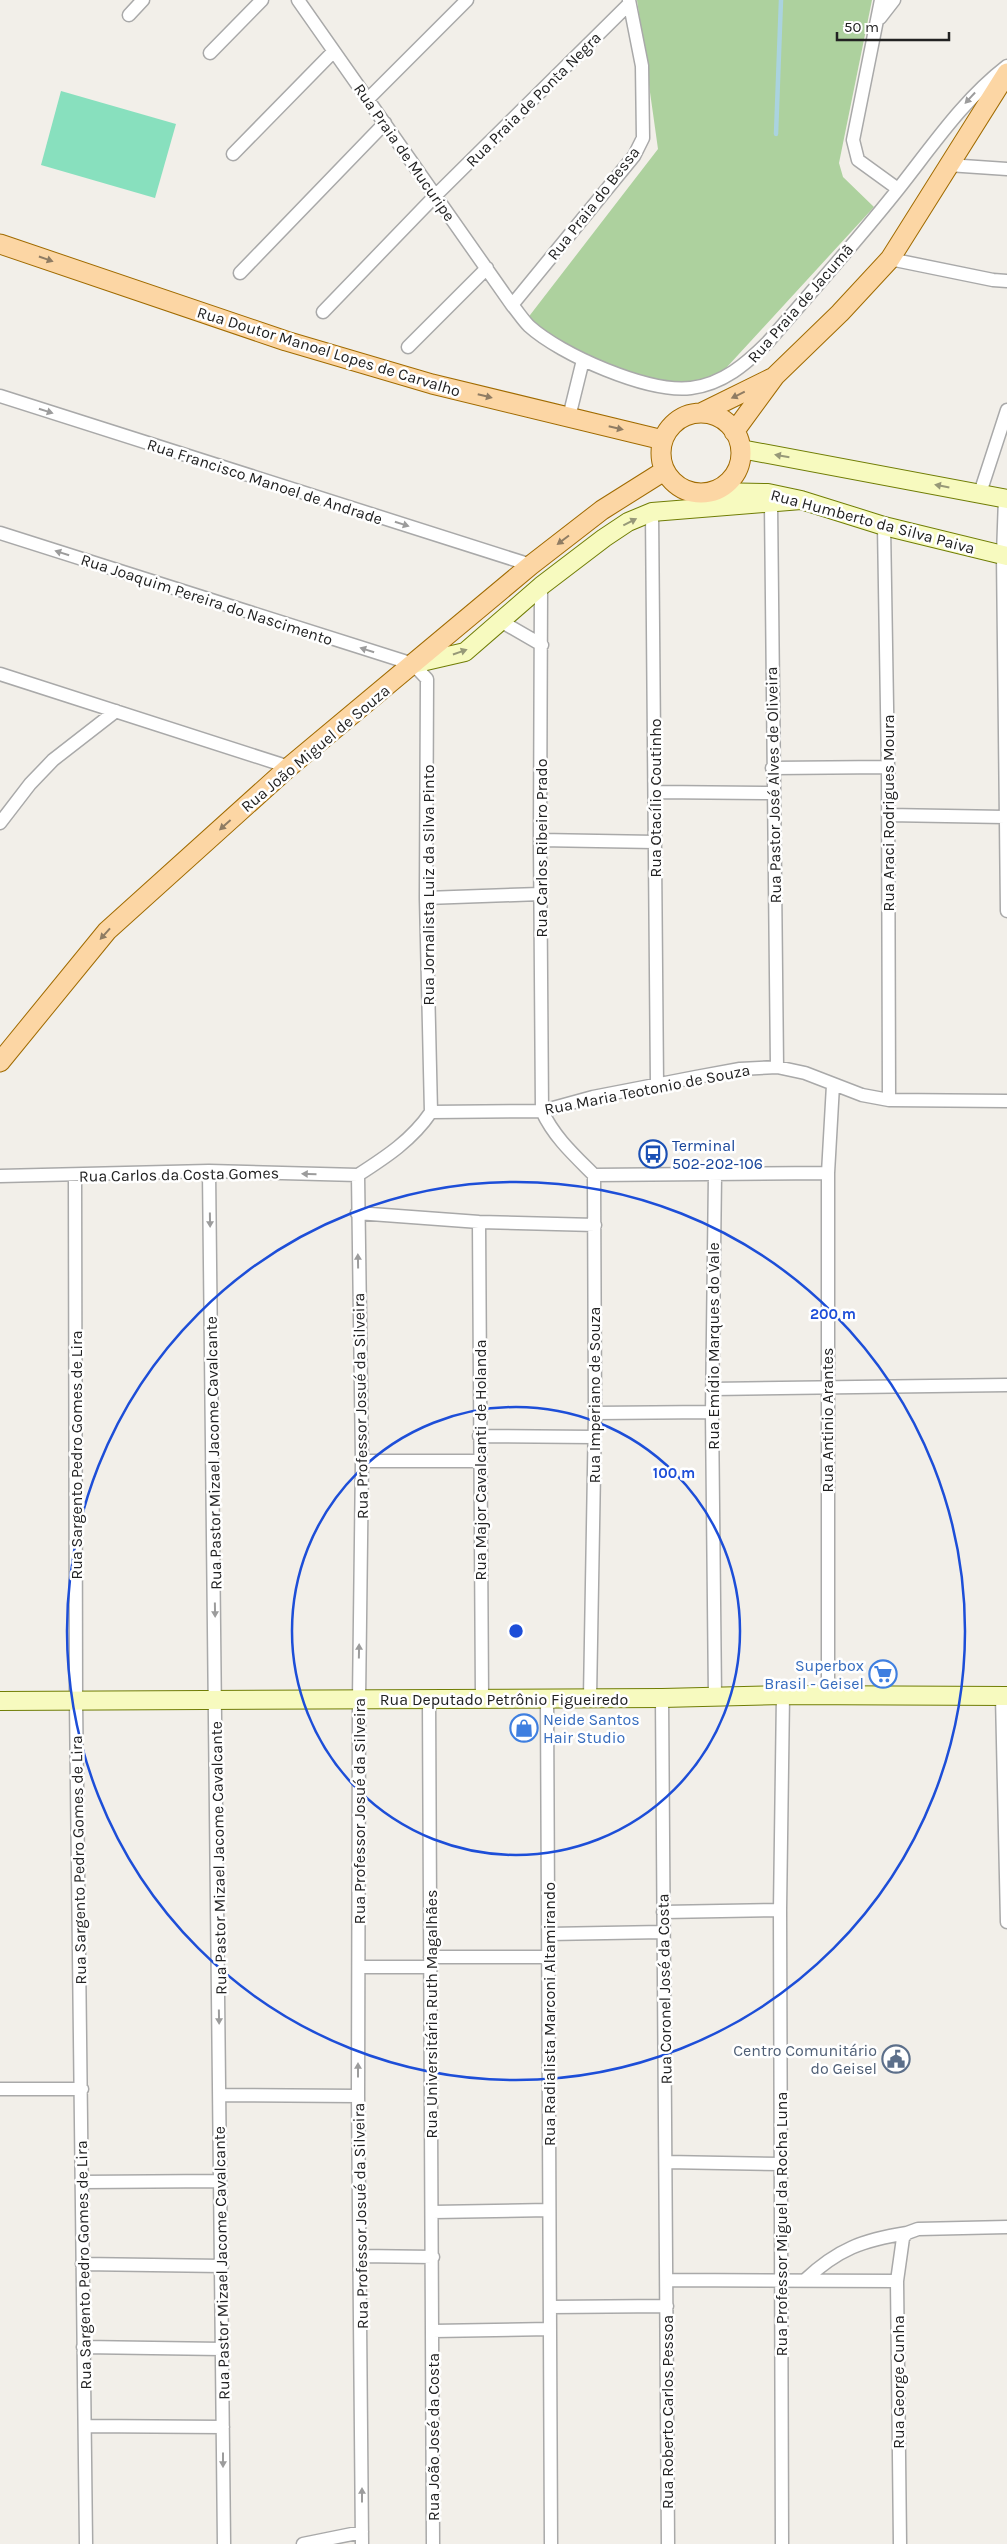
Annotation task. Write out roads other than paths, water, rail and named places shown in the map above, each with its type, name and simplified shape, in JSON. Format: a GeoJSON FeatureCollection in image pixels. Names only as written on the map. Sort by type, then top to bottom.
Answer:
{"type":"FeatureCollection","features":[{"type":"Feature","properties":{"kind":"main road"},"geometry":{"type":"LineString","coordinates":[[775,376],[701,413],[689,415],[676,422],[664,440],[661,457],[664,471],[680,487],[690,492],[713,492],[725,486],[734,475],[740,463],[738,440],[775,376],[840,313],[890,259],[1007,73]]}},
{"type":"Feature","properties":{"kind":"main road","name":"Rua Doutor Manoel Lopes de Carvalho"},"geometry":{"type":"LineString","coordinates":[[0,244],[286,341],[432,384],[664,440]]}},
{"type":"Feature","properties":{"kind":"main road"},"geometry":{"type":"LineString","coordinates":[[701,413],[720,419],[738,440]]}},
{"type":"Feature","properties":{"kind":"main road","name":"Rua João Miguel de Souza"},"geometry":{"type":"LineString","coordinates":[[0,1062],[107,931],[288,767],[530,565],[602,510],[664,471]]}},
{"type":"Feature","properties":{"kind":"street"},"geometry":{"type":"LineString","coordinates":[[129,16],[143,0]]}},
{"type":"Feature","properties":{"kind":"street"},"geometry":{"type":"LineString","coordinates":[[210,53],[262,0]]}},
{"type":"Feature","properties":{"kind":"street"},"geometry":{"type":"LineString","coordinates":[[368,99],[467,0]]}},
{"type":"Feature","properties":{"kind":"street"},"geometry":{"type":"LineString","coordinates":[[881,0],[879,19],[853,140],[855,156],[858,160],[898,189]]}},
{"type":"Feature","properties":{"kind":"street"},"geometry":{"type":"LineString","coordinates":[[879,19],[894,0]]}},
{"type":"Feature","properties":{"kind":"street","name":"Rua Praia de Mucuripe"},"geometry":{"type":"LineString","coordinates":[[301,2],[333,52],[512,305]]}},
{"type":"Feature","properties":{"kind":"street","name":"Rua Praia de Ponta Negra"},"geometry":{"type":"LineString","coordinates":[[323,312],[436,195],[629,2]]}},
{"type":"Feature","properties":{"kind":"street","name":"Rua Praia do Bessa"},"geometry":{"type":"LineString","coordinates":[[512,305],[634,156],[642,138],[642,66],[629,2]]}},
{"type":"Feature","properties":{"kind":"street"},"geometry":{"type":"LineString","coordinates":[[233,154],[333,52]]}},
{"type":"Feature","properties":{"kind":"street","name":"Rua Praia de Jacumã"},"geometry":{"type":"LineString","coordinates":[[512,305],[529,325],[542,336],[583,360],[640,380],[671,388],[690,388],[729,376],[745,365],[768,342],[898,189],[973,94],[1007,66]]}},
{"type":"Feature","properties":{"kind":"street"},"geometry":{"type":"LineString","coordinates":[[240,273],[385,123]]}},
{"type":"Feature","properties":{"kind":"street"},"geometry":{"type":"LineString","coordinates":[[948,166],[1007,169]]}},
{"type":"Feature","properties":{"kind":"street"},"geometry":{"type":"LineString","coordinates":[[890,259],[993,280],[1007,281]]}},
{"type":"Feature","properties":{"kind":"street"},"geometry":{"type":"LineString","coordinates":[[408,347],[487,268]]}},
{"type":"Feature","properties":{"kind":"street"},"geometry":{"type":"LineString","coordinates":[[569,417],[583,360]]}},
{"type":"Feature","properties":{"kind":"street","name":"Rua Francisco Manoel de Andrade"},"geometry":{"type":"LineString","coordinates":[[0,396],[530,565]]}},
{"type":"Feature","properties":{"kind":"street"},"geometry":{"type":"LineString","coordinates":[[980,493],[1007,410]]}},
{"type":"Feature","properties":{"kind":"street"},"geometry":{"type":"LineString","coordinates":[[738,440],[1006,499],[1005,817],[1007,911]]}},
{"type":"Feature","properties":{"kind":"street","name":"Rua Humberto da Silva Paiva"},"geometry":{"type":"LineString","coordinates":[[713,492],[768,493],[801,500],[884,526],[1005,555]]}},
{"type":"Feature","properties":{"kind":"street"},"geometry":{"type":"LineString","coordinates":[[413,664],[465,652],[542,586],[628,522],[652,512],[771,504],[801,500]]}},
{"type":"Feature","properties":{"kind":"street","name":"Rua Pastor José Alves de Oliveira"},"geometry":{"type":"LineString","coordinates":[[771,504],[772,768],[777,1067]]}},
{"type":"Feature","properties":{"kind":"street","name":"Rua Otacílio Coutinho"},"geometry":{"type":"LineString","coordinates":[[652,512],[657,1085]]}},
{"type":"Feature","properties":{"kind":"street","name":"Rua Araci Rodrigues Moura"},"geometry":{"type":"LineString","coordinates":[[884,526],[888,767],[888,1100]]}},
{"type":"Feature","properties":{"kind":"street","name":"Rua Joaquim Pereira do Nascimento"},"geometry":{"type":"LineString","coordinates":[[0,533],[413,664]]}},
{"type":"Feature","properties":{"kind":"street","name":"Rua Carlos Ribeiro Prado"},"geometry":{"type":"LineString","coordinates":[[542,586],[540,840],[542,1111]]}},
{"type":"Feature","properties":{"kind":"street"},"geometry":{"type":"LineString","coordinates":[[502,622],[542,645]]}},
{"type":"Feature","properties":{"kind":"street","name":"Rua Jornalista Luiz da Silva Pinto"},"geometry":{"type":"LineString","coordinates":[[413,664],[427,679],[426,898],[431,1112]]}},
{"type":"Feature","properties":{"kind":"street"},"geometry":{"type":"LineString","coordinates":[[0,674],[288,767]]}},
{"type":"Feature","properties":{"kind":"street"},"geometry":{"type":"LineString","coordinates":[[0,823],[30,784],[53,760],[116,711]]}},
{"type":"Feature","properties":{"kind":"street"},"geometry":{"type":"LineString","coordinates":[[772,768],[888,767]]}},
{"type":"Feature","properties":{"kind":"street"},"geometry":{"type":"LineString","coordinates":[[655,792],[773,793]]}},
{"type":"Feature","properties":{"kind":"street"},"geometry":{"type":"LineString","coordinates":[[888,815],[1005,817]]}},
{"type":"Feature","properties":{"kind":"street"},"geometry":{"type":"LineString","coordinates":[[540,840],[655,842]]}},
{"type":"Feature","properties":{"kind":"street"},"geometry":{"type":"LineString","coordinates":[[426,898],[540,894]]}},
{"type":"Feature","properties":{"kind":"street","name":"Rua Maria Teotonio de Souza"},"geometry":{"type":"LineString","coordinates":[[431,1112],[542,1111],[593,1097],[740,1069],[777,1067],[805,1073],[862,1095],[888,1100],[1007,1101]]}},
{"type":"Feature","properties":{"kind":"street","name":"Rua Antinio Arantes"},"geometry":{"type":"LineString","coordinates":[[828,1695],[828,1173],[833,1085]]}},
{"type":"Feature","properties":{"kind":"street"},"geometry":{"type":"LineString","coordinates":[[542,1111],[550,1127],[561,1141],[594,1175],[828,1173]]}},
{"type":"Feature","properties":{"kind":"street"},"geometry":{"type":"LineString","coordinates":[[358,1175],[408,1140],[420,1128],[431,1112]]}},
{"type":"Feature","properties":{"kind":"street","name":"Rua Carlos da Costa Gomes"},"geometry":{"type":"LineString","coordinates":[[0,1176],[209,1171],[358,1175]]}},
{"type":"Feature","properties":{"kind":"street","name":"Rua Pastor Mizael Jacome Cavalcante"},"geometry":{"type":"LineString","coordinates":[[209,1171],[224,2544]]}},
{"type":"Feature","properties":{"kind":"street","name":"Rua Sargento Pedro Gomes de Lira"},"geometry":{"type":"LineString","coordinates":[[75,1175],[76,1701],[86,2544]]}},
{"type":"Feature","properties":{"kind":"street","name":"Rua Professor Josué da Silveira"},"geometry":{"type":"LineString","coordinates":[[358,1175],[362,1461],[358,2096],[361,2256],[362,2538]]}},
{"type":"Feature","properties":{"kind":"street","name":"Rua Imperiano de Souza"},"geometry":{"type":"LineString","coordinates":[[590,1698],[595,1413],[594,1175]]}},
{"type":"Feature","properties":{"kind":"street","name":"Rua Emídio Marques do Vale"},"geometry":{"type":"LineString","coordinates":[[715,1175],[712,1389],[715,1697]]}},
{"type":"Feature","properties":{"kind":"street"},"geometry":{"type":"LineString","coordinates":[[358,1213],[479,1222],[595,1225]]}},
{"type":"Feature","properties":{"kind":"street","name":"Rua Major Cavalcanti de Holanda"},"geometry":{"type":"LineString","coordinates":[[479,1222],[479,1461],[482,1698]]}},
{"type":"Feature","properties":{"kind":"street"},"geometry":{"type":"LineString","coordinates":[[712,1389],[1007,1385]]}},
{"type":"Feature","properties":{"kind":"street"},"geometry":{"type":"LineString","coordinates":[[595,1413],[712,1412]]}},
{"type":"Feature","properties":{"kind":"street"},"geometry":{"type":"LineString","coordinates":[[480,1436],[594,1437]]}},
{"type":"Feature","properties":{"kind":"street"},"geometry":{"type":"LineString","coordinates":[[362,1461],[479,1461]]}},
{"type":"Feature","properties":{"kind":"street","name":"Rua Deputado Petrônio Figueiredo"},"geometry":{"type":"LineString","coordinates":[[0,1701],[547,1699],[783,1695],[1005,1696]]}},
{"type":"Feature","properties":{"kind":"street","name":"Rua Professor Miguel da Rocha Luna"},"geometry":{"type":"LineString","coordinates":[[782,2544],[780,1910],[783,1695]]}},
{"type":"Feature","properties":{"kind":"street"},"geometry":{"type":"LineString","coordinates":[[1005,1696],[1007,1922]]}},
{"type":"Feature","properties":{"kind":"street","name":"Rua Universitária Ruth Magalhães"},"geometry":{"type":"LineString","coordinates":[[429,1698],[433,2331]]}},
{"type":"Feature","properties":{"kind":"street","name":"Rua Coronel José da Costa"},"geometry":{"type":"LineString","coordinates":[[662,1698],[667,2280]]}},
{"type":"Feature","properties":{"kind":"street","name":"Rua Radialista Marconi Altamirando"},"geometry":{"type":"LineString","coordinates":[[547,1699],[550,2544]]}},
{"type":"Feature","properties":{"kind":"street"},"geometry":{"type":"LineString","coordinates":[[663,1912],[780,1910]]}},
{"type":"Feature","properties":{"kind":"street"},"geometry":{"type":"LineString","coordinates":[[548,1934],[663,1932]]}},
{"type":"Feature","properties":{"kind":"street"},"geometry":{"type":"LineString","coordinates":[[359,1967],[548,1957]]}},
{"type":"Feature","properties":{"kind":"street"},"geometry":{"type":"LineString","coordinates":[[0,2089],[82,2089]]}},
{"type":"Feature","properties":{"kind":"street"},"geometry":{"type":"LineString","coordinates":[[220,2095],[358,2096]]}},
{"type":"Feature","properties":{"kind":"street"},"geometry":{"type":"LineString","coordinates":[[666,2162],[781,2164]]}},
{"type":"Feature","properties":{"kind":"street"},"geometry":{"type":"LineString","coordinates":[[82,2182],[220,2181]]}},
{"type":"Feature","properties":{"kind":"street"},"geometry":{"type":"LineString","coordinates":[[433,2212],[549,2210]]}},
{"type":"Feature","properties":{"kind":"street"},"geometry":{"type":"LineString","coordinates":[[805,2280],[829,2258],[871,2240],[913,2231],[1007,2227]]}},
{"type":"Feature","properties":{"kind":"street","name":"Rua George Cunha"},"geometry":{"type":"LineString","coordinates":[[900,2544],[898,2281],[900,2248],[913,2231]]}},
{"type":"Feature","properties":{"kind":"street"},"geometry":{"type":"LineString","coordinates":[[361,2256],[433,2257]]}},
{"type":"Feature","properties":{"kind":"street"},"geometry":{"type":"LineString","coordinates":[[82,2264],[222,2266]]}},
{"type":"Feature","properties":{"kind":"street"},"geometry":{"type":"LineString","coordinates":[[667,2280],[898,2281]]}},
{"type":"Feature","properties":{"kind":"street","name":"Rua Roberto Carlos Pessoa"},"geometry":{"type":"LineString","coordinates":[[667,2280],[668,2544]]}},
{"type":"Feature","properties":{"kind":"street"},"geometry":{"type":"LineString","coordinates":[[550,2307],[667,2306]]}},
{"type":"Feature","properties":{"kind":"street"},"geometry":{"type":"LineString","coordinates":[[433,2331],[550,2329]]}},
{"type":"Feature","properties":{"kind":"street","name":"Rua João José da Costa"},"geometry":{"type":"LineString","coordinates":[[433,2331],[433,2544]]}},
{"type":"Feature","properties":{"kind":"street"},"geometry":{"type":"LineString","coordinates":[[83,2347],[222,2349]]}},
{"type":"Feature","properties":{"kind":"street"},"geometry":{"type":"LineString","coordinates":[[85,2426],[223,2427]]}},
{"type":"Feature","properties":{"kind":"street"},"geometry":{"type":"LineString","coordinates":[[303,2544],[362,2538]]}},
{"type":"Feature","properties":{"kind":"waterway"},"geometry":{"type":"LineString","coordinates":[[776,134],[781,0]]}},
{"type":"Feature","properties":{"kind":"place","name":"Terminal 502-202-106"},"geometry":{"type":"Point","coordinates":[653,1154]}},
{"type":"Feature","properties":{"kind":"place","name":"Superbox Brasil - Geisel"},"geometry":{"type":"Point","coordinates":[883,1674]}},
{"type":"Feature","properties":{"kind":"place","name":"Neide Santos Hair Studio"},"geometry":{"type":"Point","coordinates":[524,1728]}},
{"type":"Feature","properties":{"kind":"place","name":"Centro Comunitário do Geisel"},"geometry":{"type":"Point","coordinates":[896,2059]}}]}
